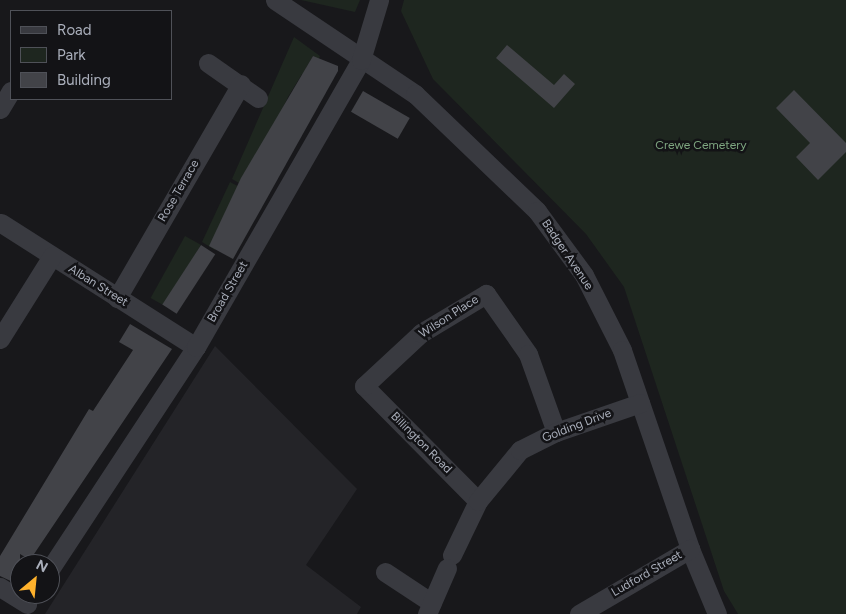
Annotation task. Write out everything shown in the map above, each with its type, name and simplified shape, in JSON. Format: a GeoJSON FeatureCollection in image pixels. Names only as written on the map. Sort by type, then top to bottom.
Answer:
{"type":"FeatureCollection","features":[{"type":"Feature","properties":{"kind":"street","name":"Badger Avenue"},"geometry":{"type":"LineString","coordinates":[[275,0],[361,60],[416,94],[537,211],[584,275],[622,350],[690,549],[717,614]]}},
{"type":"Feature","properties":{"kind":"street","name":"Broad Street"},"geometry":{"type":"LineString","coordinates":[[60,554],[196,347],[361,60],[378,0]]}},
{"type":"Feature","properties":{"kind":"street"},"geometry":{"type":"LineString","coordinates":[[208,64],[241,84],[258,98]]}},
{"type":"Feature","properties":{"kind":"street","name":"Rose Terrace"},"geometry":{"type":"LineString","coordinates":[[117,298],[241,84]]}},
{"type":"Feature","properties":{"kind":"street"},"geometry":{"type":"LineString","coordinates":[[0,109],[10,93]]}},
{"type":"Feature","properties":{"kind":"street","name":"Alban Street"},"geometry":{"type":"LineString","coordinates":[[2,223],[196,347]]}},
{"type":"Feature","properties":{"kind":"street"},"geometry":{"type":"LineString","coordinates":[[0,339],[52,256]]}},
{"type":"Feature","properties":{"kind":"street","name":"Wilson Place"},"geometry":{"type":"LineString","coordinates":[[364,386],[421,333],[486,294],[528,354],[556,432]]}},
{"type":"Feature","properties":{"kind":"street","name":"Billington Road"},"geometry":{"type":"LineString","coordinates":[[364,386],[478,501]]}},
{"type":"Feature","properties":{"kind":"street","name":"Golding Drive"},"geometry":{"type":"LineString","coordinates":[[429,608],[478,501],[520,450],[556,432],[640,403]]}},
{"type":"Feature","properties":{"kind":"street","name":"Ludford Street"},"geometry":{"type":"LineString","coordinates":[[579,614],[690,549]]}},
{"type":"Feature","properties":{"kind":"street"},"geometry":{"type":"LineString","coordinates":[[385,572],[429,608]]}},
{"type":"Feature","properties":{"kind":"shaded area"},"geometry":{"type":"Polygon","coordinates":[[[215,346],[357,489],[306,565],[361,607],[357,614],[45,614],[51,604],[60,604],[60,590],[215,346]]]}},
{"type":"Feature","properties":{"kind":"green space"},"geometry":{"type":"Polygon","coordinates":[[[301,0],[360,0],[355,12],[301,0]]]}},
{"type":"Feature","properties":{"kind":"green space","name":"Crewe Cemetery"},"geometry":{"type":"Polygon","coordinates":[[[404,0],[846,0],[846,614],[738,614],[724,591],[624,287],[586,234],[433,79],[401,11],[404,0]]]}},
{"type":"Feature","properties":{"kind":"green space"},"geometry":{"type":"Polygon","coordinates":[[[294,37],[320,56],[318,60],[313,56],[306,68],[311,72],[308,77],[302,74],[288,97],[246,187],[232,179],[294,37]]]}},
{"type":"Feature","properties":{"kind":"green space"},"geometry":{"type":"Polygon","coordinates":[[[230,182],[247,191],[215,250],[202,242],[230,182]]]}},
{"type":"Feature","properties":{"kind":"green space"},"geometry":{"type":"Polygon","coordinates":[[[185,236],[201,245],[166,307],[151,298],[185,236]]]}},
{"type":"Feature","properties":{"kind":"building"},"geometry":{"type":"Polygon","coordinates":[[[507,45],[554,85],[564,74],[575,84],[554,108],[496,58],[507,45]]]}},
{"type":"Feature","properties":{"kind":"building"},"geometry":{"type":"Polygon","coordinates":[[[313,56],[338,66],[338,71],[233,259],[209,246],[241,178],[313,56]]]}},
{"type":"Feature","properties":{"kind":"building"},"geometry":{"type":"Polygon","coordinates":[[[794,90],[846,143],[846,152],[818,180],[796,157],[810,143],[776,108],[794,90]]]}},
{"type":"Feature","properties":{"kind":"building"},"geometry":{"type":"Polygon","coordinates":[[[363,91],[410,118],[398,139],[351,112],[363,91]]]}},
{"type":"Feature","properties":{"kind":"building"},"geometry":{"type":"Polygon","coordinates":[[[201,245],[215,254],[177,314],[162,305],[201,245]]]}},
{"type":"Feature","properties":{"kind":"building"},"geometry":{"type":"Polygon","coordinates":[[[130,324],[172,349],[34,554],[10,554],[10,581],[0,576],[0,556],[89,409],[93,411],[133,350],[119,342],[130,324]]]}}]}
